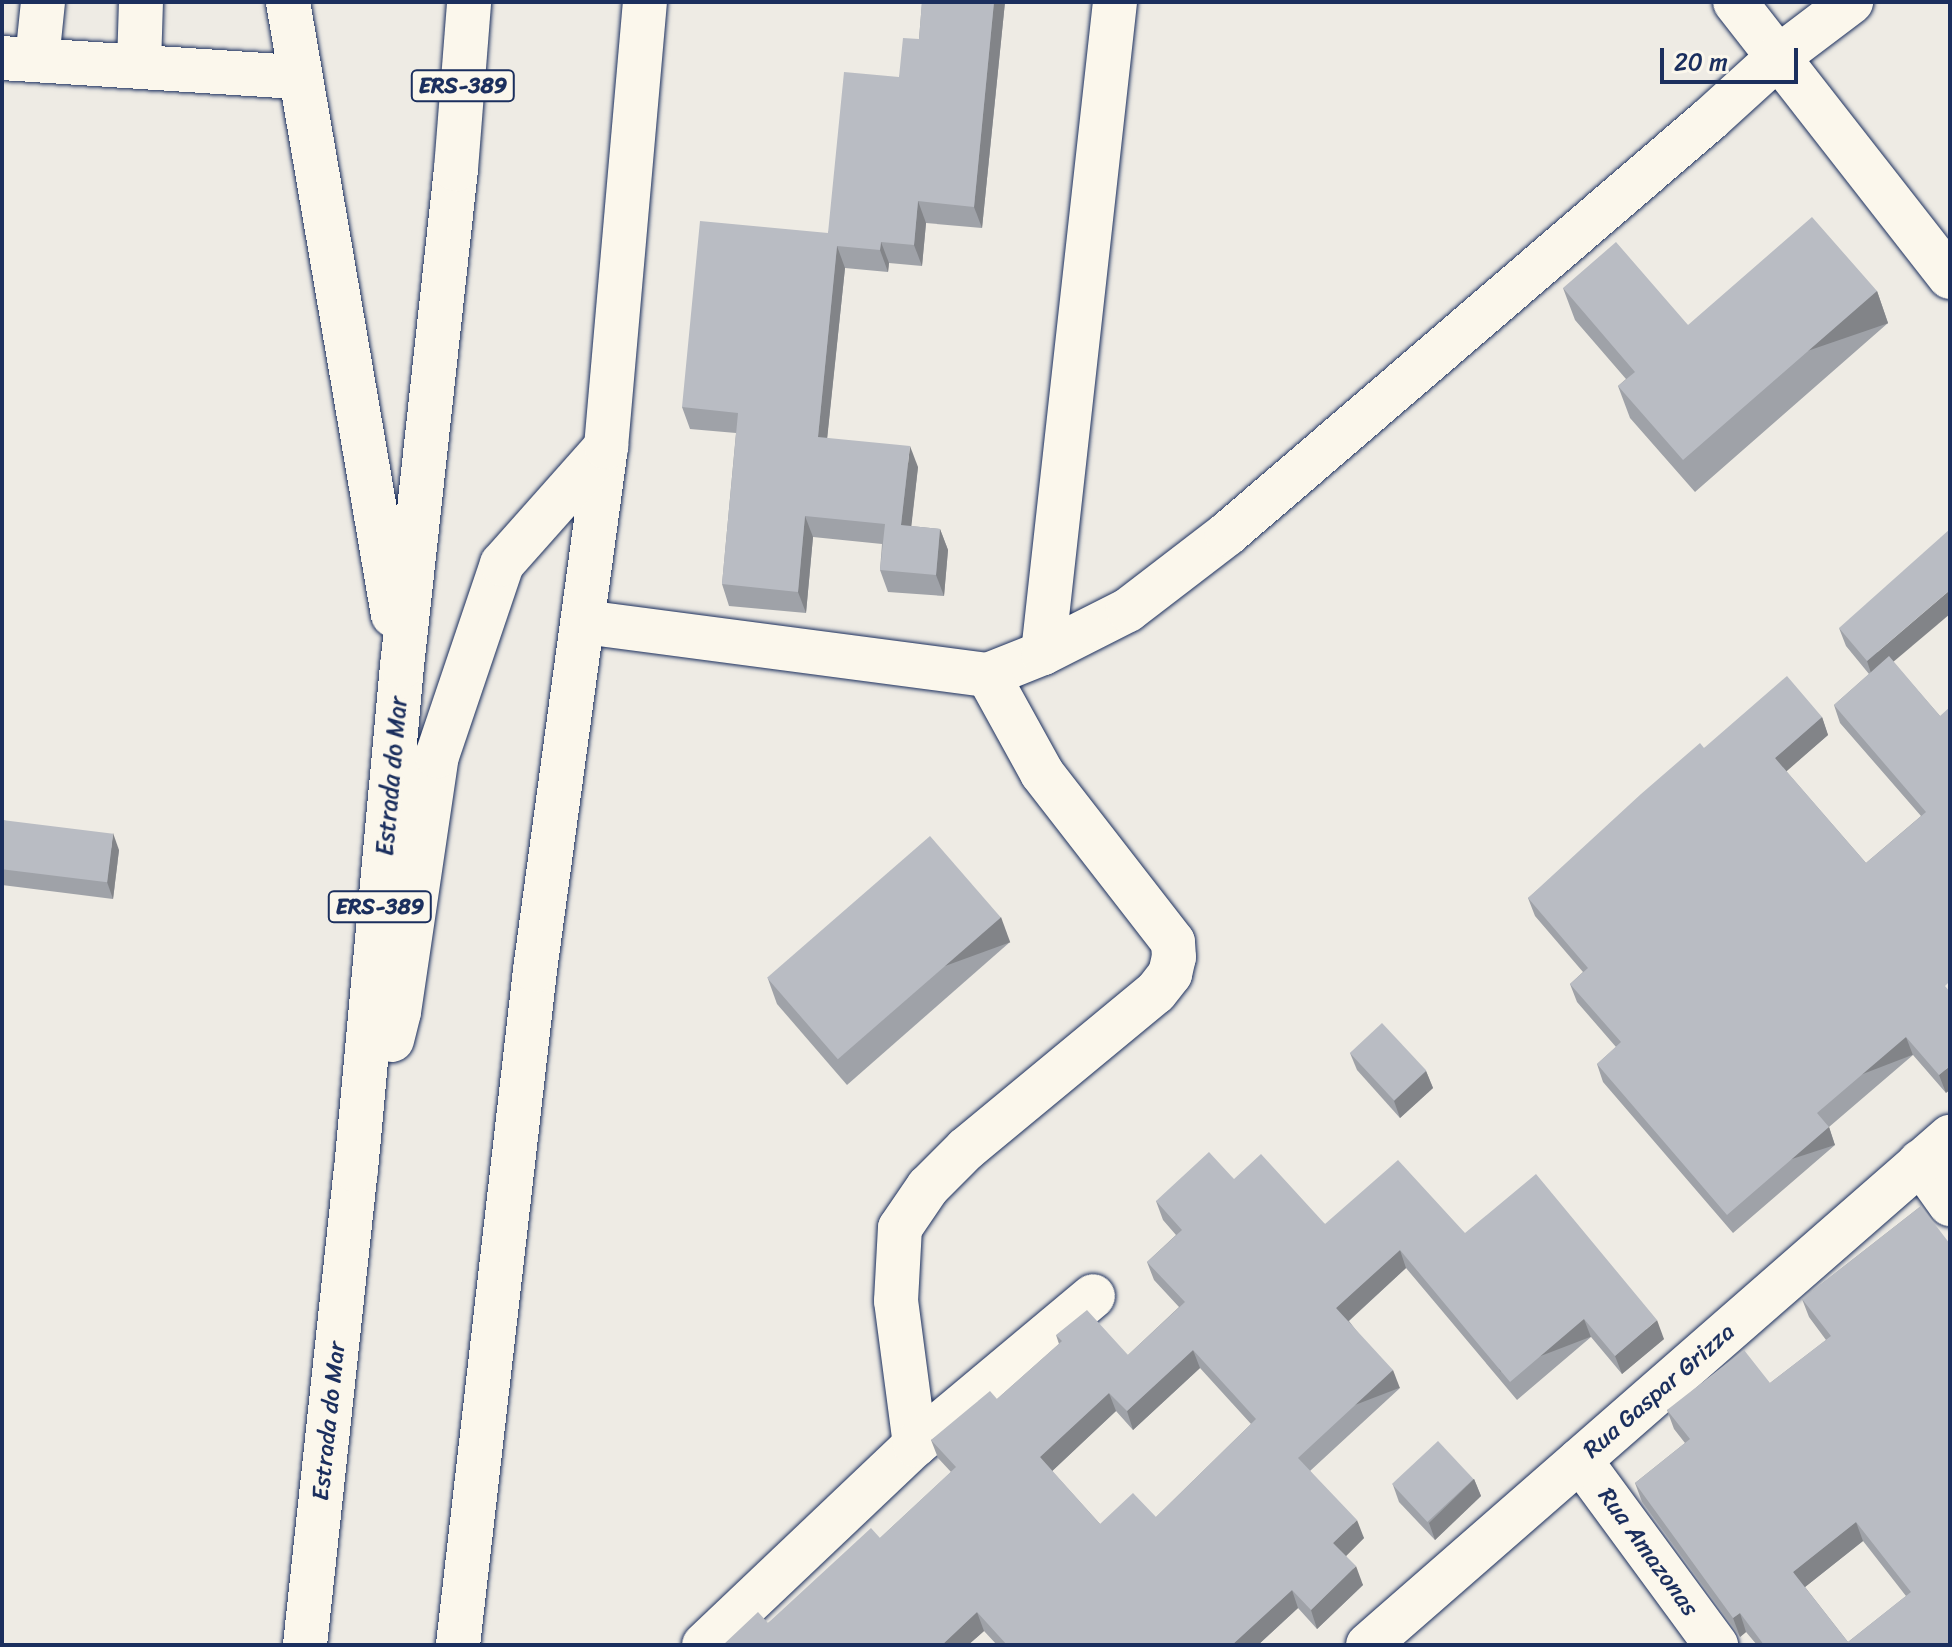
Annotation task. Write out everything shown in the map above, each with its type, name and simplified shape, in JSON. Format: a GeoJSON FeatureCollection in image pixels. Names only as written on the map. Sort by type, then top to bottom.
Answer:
{"type":"FeatureCollection","features":[{"type":"Feature","properties":{"kind":"street"},"geometry":{"type":"LineString","coordinates":[[43,2],[20,59],[299,77]]}},
{"type":"Feature","properties":{"kind":"street"},"geometry":{"type":"LineString","coordinates":[[139,65],[141,2]]}},
{"type":"Feature","properties":{"kind":"street"},"geometry":{"type":"LineString","coordinates":[[288,2],[402,666]]}},
{"type":"Feature","properties":{"kind":"street","name":"Estrada do Mar"},"geometry":{"type":"LineString","coordinates":[[305,1645],[356,1170],[402,666],[456,169],[469,2]]}},
{"type":"Feature","properties":{"kind":"street"},"geometry":{"type":"LineString","coordinates":[[458,1645],[535,970],[606,447],[645,2]]}},
{"type":"Feature","properties":{"kind":"street"},"geometry":{"type":"LineString","coordinates":[[1043,653],[1115,2]]}},
{"type":"Feature","properties":{"kind":"street"},"geometry":{"type":"LineString","coordinates":[[1735,2],[1950,277]]}},
{"type":"Feature","properties":{"kind":"street"},"geometry":{"type":"LineString","coordinates":[[584,622],[988,675],[1043,653],[1128,610],[1227,534],[1777,58],[1851,2]]}},
{"type":"Feature","properties":{"kind":"street"},"geometry":{"type":"LineString","coordinates":[[356,1170],[399,1012],[437,756],[502,564],[606,447]]}},
{"type":"Feature","properties":{"kind":"street"},"geometry":{"type":"LineString","coordinates":[[915,1445],[896,1301],[900,1228],[928,1187],[966,1149],[1156,992],[1170,974],[1174,957],[1173,942],[1042,773],[988,675]]}},
{"type":"Feature","properties":{"kind":"street"},"geometry":{"type":"LineString","coordinates":[[1935,1149],[1950,1204]]}},
{"type":"Feature","properties":{"kind":"street","name":"Rua Gaspar Grizza"},"geometry":{"type":"LineString","coordinates":[[1368,1645],[1935,1149]]}},
{"type":"Feature","properties":{"kind":"street"},"geometry":{"type":"LineString","coordinates":[[704,1645],[915,1445],[1093,1296]]}},
{"type":"Feature","properties":{"kind":"street","name":"Rua Amazonas"},"geometry":{"type":"LineString","coordinates":[[1580,1460],[1716,1645]]}},
{"type":"Feature","properties":{"kind":"building"},"geometry":{"type":"Polygon","coordinates":[[[922,2],[994,2],[974,207],[918,201],[914,245],[881,242],[880,250],[837,246],[818,437],[910,446],[901,525],[940,529],[936,575],[880,570],[885,524],[805,516],[798,592],[722,584],[738,413],[682,407],[700,221],[828,233],[844,72],[899,77],[903,38],[919,39],[922,2]]]}},
{"type":"Feature","properties":{"kind":"building"},"geometry":{"type":"Polygon","coordinates":[[[1812,217],[1877,291],[1683,460],[1618,386],[1635,372],[1563,288],[1616,242],[1688,325],[1812,217]]]}},
{"type":"Feature","properties":{"kind":"building"},"geometry":{"type":"Polygon","coordinates":[[[1950,529],[1950,590],[1867,661],[1839,628],[1950,529]]]}},
{"type":"Feature","properties":{"kind":"building"},"geometry":{"type":"Polygon","coordinates":[[[1889,656],[1940,716],[1950,707],[1950,981],[1945,986],[1950,992],[1950,1066],[1939,1075],[1906,1037],[1817,1113],[1829,1127],[1727,1215],[1597,1064],[1621,1042],[1570,984],[1588,968],[1528,898],[1700,743],[1704,748],[1787,676],[1822,717],[1775,758],[1866,863],[1926,812],[1834,705],[1889,656]]]}},
{"type":"Feature","properties":{"kind":"building"},"geometry":{"type":"Polygon","coordinates":[[[2,820],[113,834],[107,882],[2,869],[2,820]]]}},
{"type":"Feature","properties":{"kind":"building"},"geometry":{"type":"Polygon","coordinates":[[[930,836],[1001,918],[838,1059],[767,978],[930,836]]]}},
{"type":"Feature","properties":{"kind":"building"},"geometry":{"type":"Polygon","coordinates":[[[1382,1023],[1426,1071],[1394,1101],[1350,1053],[1382,1023]]]}},
{"type":"Feature","properties":{"kind":"building"},"geometry":{"type":"Polygon","coordinates":[[[1209,1152],[1234,1179],[1261,1154],[1325,1224],[1398,1160],[1465,1233],[1536,1174],[1657,1320],[1615,1356],[1584,1319],[1510,1382],[1400,1250],[1336,1308],[1393,1370],[1298,1458],[1357,1520],[1333,1543],[1356,1566],[1311,1610],[1292,1590],[1232,1645],[1007,1645],[977,1612],[942,1645],[723,1645],[758,1612],[768,1623],[871,1528],[880,1538],[956,1467],[931,1440],[990,1391],[997,1399],[1062,1341],[1056,1335],[1087,1310],[1128,1355],[1185,1302],[1147,1262],[1182,1230],[1156,1201],[1209,1152]],[[1193,1350],[1127,1411],[1109,1393],[1040,1457],[1100,1524],[1133,1493],[1156,1517],[1256,1419],[1193,1350]]]}},
{"type":"Feature","properties":{"kind":"building"},"geometry":{"type":"Polygon","coordinates":[[[1921,1206],[1950,1244],[1950,1645],[1764,1645],[1740,1613],[1733,1618],[1635,1483],[1690,1439],[1667,1410],[1744,1350],[1770,1383],[1831,1336],[1802,1299],[1921,1206]],[[1856,1522],[1793,1572],[1848,1642],[1911,1592],[1856,1522]]]}},
{"type":"Feature","properties":{"kind":"building"},"geometry":{"type":"Polygon","coordinates":[[[1438,1441],[1473,1479],[1427,1522],[1392,1484],[1438,1441]]]}}]}
